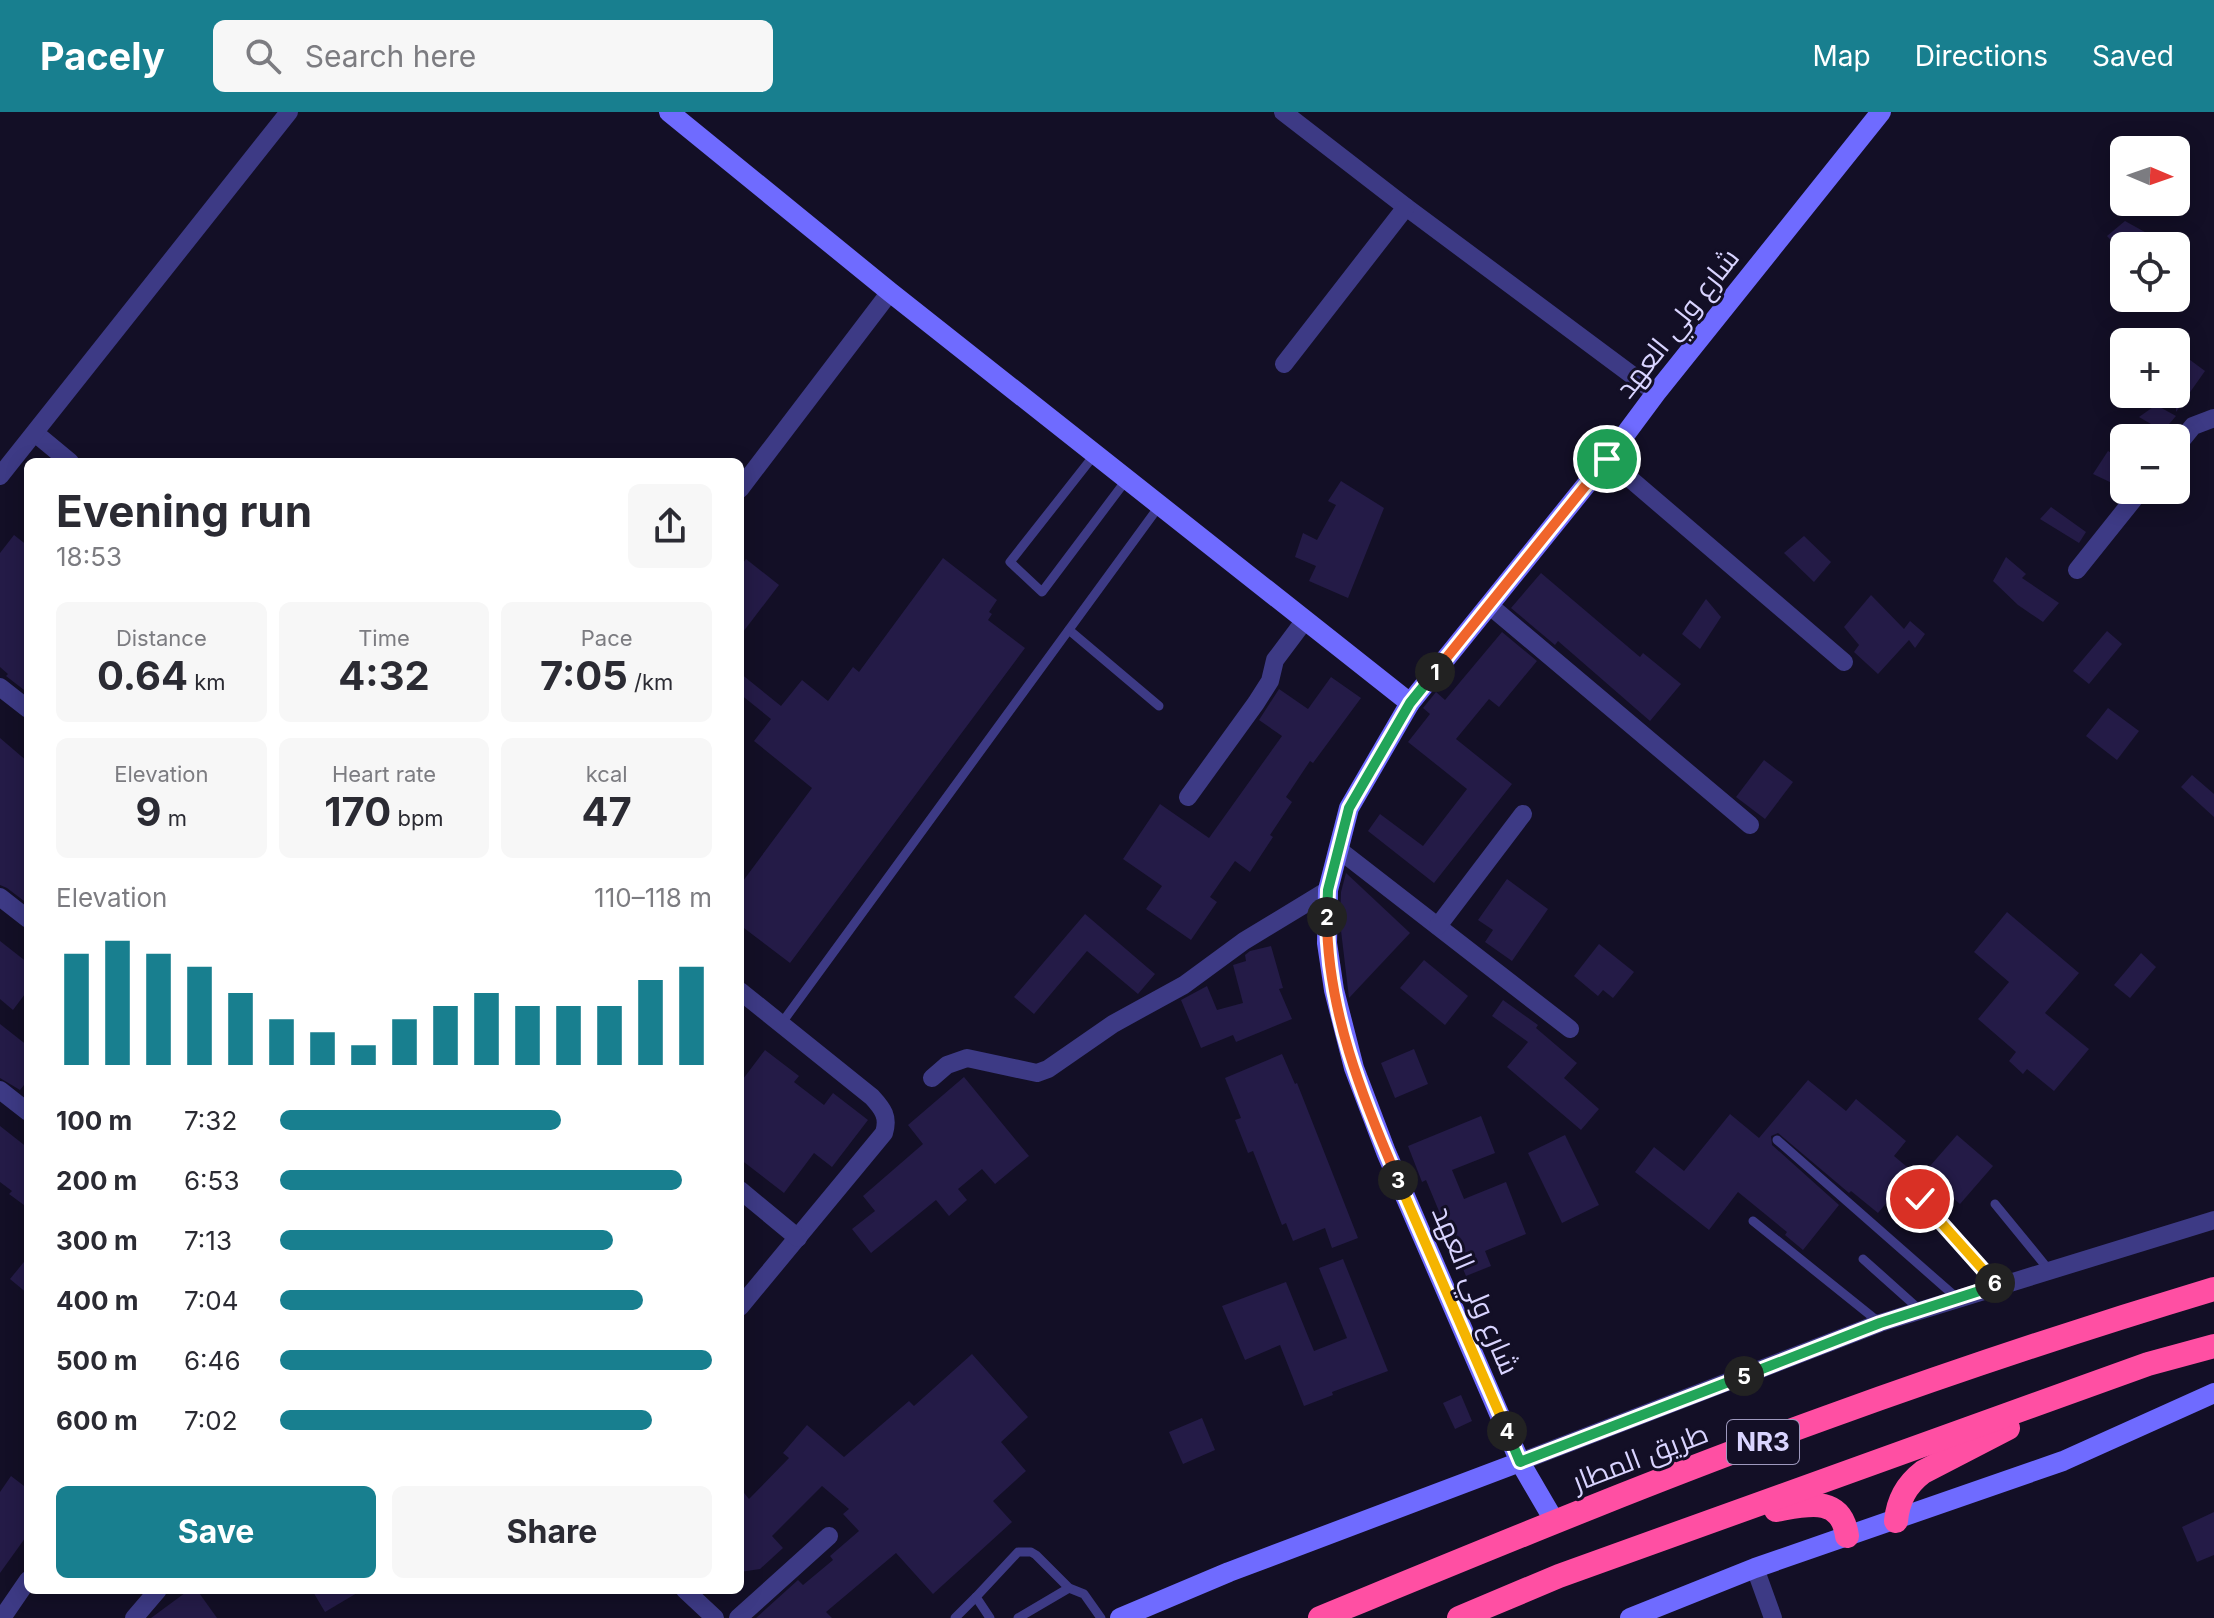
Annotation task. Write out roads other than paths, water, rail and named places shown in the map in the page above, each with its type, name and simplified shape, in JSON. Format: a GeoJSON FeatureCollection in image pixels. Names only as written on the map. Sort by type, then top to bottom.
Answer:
{"type":"FeatureCollection","features":[{"type":"Feature","properties":{"kind":"highway","name":"طريق المطار"},"geometry":{"type":"LineString","coordinates":[[1320,1618],[1555,1522],[1827,1417],[2090,1326],[2214,1289]]}},
{"type":"Feature","properties":{"kind":"highway","name":"NR3"},"geometry":{"type":"LineString","coordinates":[[1459,1618],[1559,1576],[2148,1364],[2214,1346]]}},
{"type":"Feature","properties":{"kind":"highway"},"geometry":{"type":"LineString","coordinates":[[1896,1521],[1901,1499],[1914,1479],[1923,1472],[2091,1385]]}},
{"type":"Feature","properties":{"kind":"highway"},"geometry":{"type":"LineString","coordinates":[[1718,1519],[1819,1504],[1840,1516],[1847,1536]]}},
{"type":"Feature","properties":{"kind":"street"},"geometry":{"type":"LineString","coordinates":[[0,476],[289,112]]}},
{"type":"Feature","properties":{"kind":"street"},"geometry":{"type":"LineString","coordinates":[[669,112],[890,292],[1410,703]]}},
{"type":"Feature","properties":{"kind":"street"},"geometry":{"type":"LineString","coordinates":[[1283,112],[1656,393]]}},
{"type":"Feature","properties":{"kind":"street","name":"شارع ولي العهد"},"geometry":{"type":"LineString","coordinates":[[1555,1522],[1520,1462],[1386,1152],[1354,1068],[1334,990],[1327,943],[1328,890],[1349,808],[1410,703],[1881,112]]}},
{"type":"Feature","properties":{"kind":"street"},"geometry":{"type":"LineString","coordinates":[[1284,364],[1406,207]]}},
{"type":"Feature","properties":{"kind":"street"},"geometry":{"type":"LineString","coordinates":[[744,484],[890,292]]}},
{"type":"Feature","properties":{"kind":"street"},"geometry":{"type":"LineString","coordinates":[[2190,430],[2214,418]]}},
{"type":"Feature","properties":{"kind":"street"},"geometry":{"type":"LineString","coordinates":[[35,433],[65,458]]}},
{"type":"Feature","properties":{"kind":"street"},"geometry":{"type":"LineString","coordinates":[[1607,459],[1844,662]]}},
{"type":"Feature","properties":{"kind":"street"},"geometry":{"type":"LineString","coordinates":[[2077,570],[2130,504]]}},
{"type":"Feature","properties":{"kind":"street"},"geometry":{"type":"LineString","coordinates":[[1489,605],[1750,825]]}},
{"type":"Feature","properties":{"kind":"street"},"geometry":{"type":"LineString","coordinates":[[1188,797],[1256,703],[1270,681],[1275,660],[1305,620]]}},
{"type":"Feature","properties":{"kind":"street"},"geometry":{"type":"LineString","coordinates":[[0,687],[24,706]]}},
{"type":"Feature","properties":{"kind":"street"},"geometry":{"type":"LineString","coordinates":[[1438,926],[1523,814]]}},
{"type":"Feature","properties":{"kind":"street"},"geometry":{"type":"LineString","coordinates":[[1338,849],[1570,1029]]}},
{"type":"Feature","properties":{"kind":"street"},"geometry":{"type":"LineString","coordinates":[[932,1078],[947,1065],[967,1058],[1037,1073],[1048,1069],[1113,1024],[1184,985],[1244,941],[1328,890]]}},
{"type":"Feature","properties":{"kind":"street"},"geometry":{"type":"LineString","coordinates":[[0,897],[24,916]]}},
{"type":"Feature","properties":{"kind":"street"},"geometry":{"type":"LineString","coordinates":[[744,994],[872,1097],[884,1110],[887,1124],[884,1133],[744,1302]]}},
{"type":"Feature","properties":{"kind":"street"},"geometry":{"type":"LineString","coordinates":[[0,1090],[24,1109]]}},
{"type":"Feature","properties":{"kind":"street"},"geometry":{"type":"LineString","coordinates":[[744,1193],[798,1238]]}},
{"type":"Feature","properties":{"kind":"street"},"geometry":{"type":"LineString","coordinates":[[1120,1618],[1229,1572],[1880,1323],[2214,1220]]}},
{"type":"Feature","properties":{"kind":"street"},"geometry":{"type":"LineString","coordinates":[[1630,1618],[1755,1568],[2063,1461],[2214,1393]]}},
{"type":"Feature","properties":{"kind":"street"},"geometry":{"type":"LineString","coordinates":[[738,1618],[829,1536]]}},
{"type":"Feature","properties":{"kind":"street"},"geometry":{"type":"LineString","coordinates":[[1755,1568],[1773,1618]]}},
{"type":"Feature","properties":{"kind":"street"},"geometry":{"type":"LineString","coordinates":[[2,1618],[24,1586]]}},
{"type":"Feature","properties":{"kind":"street"},"geometry":{"type":"LineString","coordinates":[[134,1618],[155,1594]]}},
{"type":"Feature","properties":{"kind":"street"},"geometry":{"type":"LineString","coordinates":[[689,1594],[715,1618]]}},
{"type":"Feature","properties":{"kind":"lane"},"geometry":{"type":"LineString","coordinates":[[1095,454],[1010,562],[1042,592],[1127,479]]}},
{"type":"Feature","properties":{"kind":"lane"},"geometry":{"type":"LineString","coordinates":[[781,1024],[1160,505]]}},
{"type":"Feature","properties":{"kind":"lane"},"geometry":{"type":"LineString","coordinates":[[1069,630],[1159,706]]}},
{"type":"Feature","properties":{"kind":"lane"},"geometry":{"type":"LineString","coordinates":[[1777,1140],[1957,1298]]}},
{"type":"Feature","properties":{"kind":"lane"},"geometry":{"type":"LineString","coordinates":[[1920,1199],[1998,1285]]}},
{"type":"Feature","properties":{"kind":"lane"},"geometry":{"type":"LineString","coordinates":[[1995,1204],[2049,1270]]}},
{"type":"Feature","properties":{"kind":"lane"},"geometry":{"type":"LineString","coordinates":[[1753,1221],[1880,1323]]}},
{"type":"Feature","properties":{"kind":"lane"},"geometry":{"type":"LineString","coordinates":[[1863,1259],[1920,1310]]}},
{"type":"Feature","properties":{"kind":"lane"},"geometry":{"type":"LineString","coordinates":[[955,1618],[1018,1552],[1024,1551],[1036,1555],[1069,1588],[1084,1594],[1101,1618]]}},
{"type":"Feature","properties":{"kind":"lane"},"geometry":{"type":"LineString","coordinates":[[1018,1618],[1069,1588]]}},
{"type":"Feature","properties":{"kind":"lane"},"geometry":{"type":"LineString","coordinates":[[976,1597],[990,1618]]}}]}
